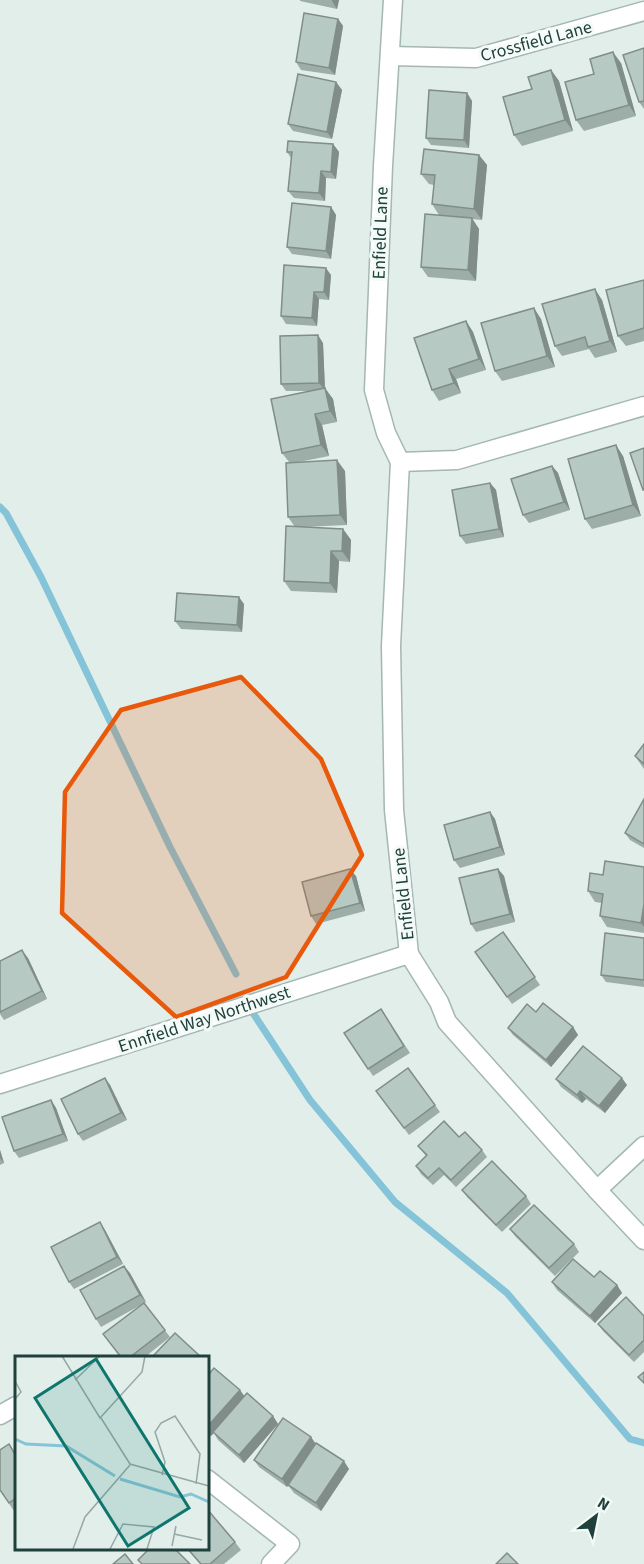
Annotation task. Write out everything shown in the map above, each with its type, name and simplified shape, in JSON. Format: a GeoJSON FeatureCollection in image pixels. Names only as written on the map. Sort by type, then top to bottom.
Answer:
{"type":"FeatureCollection","features":[{"type":"Feature","properties":{"kind":"street","name":"Enfield Lane"},"geometry":{"type":"LineString","coordinates":[[393,0],[383,166],[374,390],[386,433],[400,462],[391,657],[394,810],[409,954],[439,1002],[447,1022],[644,1240]]}},
{"type":"Feature","properties":{"kind":"street","name":"Crossfield Lane"},"geometry":{"type":"LineString","coordinates":[[390,56],[476,58],[644,10]]}},
{"type":"Feature","properties":{"kind":"street"},"geometry":{"type":"LineString","coordinates":[[400,462],[457,460],[644,406]]}},
{"type":"Feature","properties":{"kind":"street","name":"Ennfield Way Northwest"},"geometry":{"type":"LineString","coordinates":[[0,1084],[409,954]]}},
{"type":"Feature","properties":{"kind":"street"},"geometry":{"type":"LineString","coordinates":[[597,1190],[644,1146]]}},
{"type":"Feature","properties":{"kind":"street"},"geometry":{"type":"LineString","coordinates":[[0,1415],[15,1407]]}},
{"type":"Feature","properties":{"kind":"street"},"geometry":{"type":"LineString","coordinates":[[208,1480],[290,1544],[271,1564]]}},
{"type":"Feature","properties":{"kind":"highlighted area"},"geometry":{"type":"Polygon","coordinates":[[[241,677],[321,759],[362,855],[286,977],[176,1017],[62,913],[65,792],[121,710],[241,677]]]}},
{"type":"Feature","properties":{"kind":"building"},"geometry":{"type":"Polygon","coordinates":[[[304,13],[338,19],[329,68],[296,62],[304,13]]]}},
{"type":"Feature","properties":{"kind":"building"},"geometry":{"type":"Polygon","coordinates":[[[644,48],[644,101],[639,102],[623,55],[644,48]]]}},
{"type":"Feature","properties":{"kind":"building"},"geometry":{"type":"Polygon","coordinates":[[[613,52],[629,105],[576,120],[565,82],[594,74],[590,59],[613,52]]]}},
{"type":"Feature","properties":{"kind":"building"},"geometry":{"type":"Polygon","coordinates":[[[551,70],[565,120],[514,135],[503,97],[532,89],[528,77],[551,70]]]}},
{"type":"Feature","properties":{"kind":"building"},"geometry":{"type":"Polygon","coordinates":[[[298,74],[336,82],[327,132],[288,124],[298,74]]]}},
{"type":"Feature","properties":{"kind":"building"},"geometry":{"type":"Polygon","coordinates":[[[429,90],[467,93],[464,140],[426,138],[429,90]]]}},
{"type":"Feature","properties":{"kind":"building"},"geometry":{"type":"Polygon","coordinates":[[[288,141],[333,144],[331,172],[321,171],[319,193],[288,191],[292,152],[287,152],[288,141]]]}},
{"type":"Feature","properties":{"kind":"building"},"geometry":{"type":"Polygon","coordinates":[[[424,149],[479,155],[474,209],[432,204],[435,175],[421,174],[424,149]]]}},
{"type":"Feature","properties":{"kind":"building"},"geometry":{"type":"Polygon","coordinates":[[[292,203],[331,207],[326,251],[287,247],[292,203]]]}},
{"type":"Feature","properties":{"kind":"building"},"geometry":{"type":"Polygon","coordinates":[[[425,214],[472,218],[468,270],[421,267],[425,214]]]}},
{"type":"Feature","properties":{"kind":"building"},"geometry":{"type":"Polygon","coordinates":[[[284,265],[326,268],[324,292],[314,292],[312,318],[281,316],[284,265]]]}},
{"type":"Feature","properties":{"kind":"building"},"geometry":{"type":"Polygon","coordinates":[[[644,280],[644,328],[618,336],[606,290],[644,280]]]}},
{"type":"Feature","properties":{"kind":"building"},"geometry":{"type":"Polygon","coordinates":[[[595,289],[610,341],[588,347],[585,337],[555,346],[542,304],[595,289]]]}},
{"type":"Feature","properties":{"kind":"building"},"geometry":{"type":"Polygon","coordinates":[[[534,308],[547,356],[495,371],[481,323],[534,308]]]}},
{"type":"Feature","properties":{"kind":"building"},"geometry":{"type":"Polygon","coordinates":[[[466,321],[479,359],[449,369],[454,383],[432,390],[414,338],[466,321]]]}},
{"type":"Feature","properties":{"kind":"building"},"geometry":{"type":"Polygon","coordinates":[[[318,335],[319,383],[281,384],[280,336],[318,335]]]}},
{"type":"Feature","properties":{"kind":"building"},"geometry":{"type":"Polygon","coordinates":[[[325,388],[330,411],[315,414],[321,445],[282,453],[271,399],[325,388]]]}},
{"type":"Feature","properties":{"kind":"building"},"geometry":{"type":"Polygon","coordinates":[[[616,445],[633,505],[585,519],[568,459],[616,445]]]}},
{"type":"Feature","properties":{"kind":"building"},"geometry":{"type":"Polygon","coordinates":[[[644,448],[644,490],[643,490],[630,453],[644,448]]]}},
{"type":"Feature","properties":{"kind":"building"},"geometry":{"type":"Polygon","coordinates":[[[337,460],[340,515],[288,517],[286,463],[337,460]]]}},
{"type":"Feature","properties":{"kind":"building"},"geometry":{"type":"Polygon","coordinates":[[[552,466],[564,502],[523,515],[511,479],[552,466]]]}},
{"type":"Feature","properties":{"kind":"building"},"geometry":{"type":"Polygon","coordinates":[[[490,483],[499,529],[460,536],[452,490],[490,483]]]}},
{"type":"Feature","properties":{"kind":"building"},"geometry":{"type":"Polygon","coordinates":[[[286,526],[343,529],[342,551],[331,551],[330,583],[284,581],[286,526]]]}},
{"type":"Feature","properties":{"kind":"building"},"geometry":{"type":"Polygon","coordinates":[[[177,593],[239,597],[237,625],[175,621],[177,593]]]}},
{"type":"Feature","properties":{"kind":"building"},"geometry":{"type":"Polygon","coordinates":[[[644,744],[644,764],[635,756],[644,744]]]}},
{"type":"Feature","properties":{"kind":"building"},"geometry":{"type":"Polygon","coordinates":[[[644,799],[644,844],[625,833],[644,799]]]}},
{"type":"Feature","properties":{"kind":"building"},"geometry":{"type":"Polygon","coordinates":[[[490,812],[500,847],[454,860],[444,825],[490,812]]]}},
{"type":"Feature","properties":{"kind":"building"},"geometry":{"type":"Polygon","coordinates":[[[605,861],[644,867],[644,904],[641,923],[600,916],[603,894],[588,891],[590,873],[603,875],[605,861]]]}},
{"type":"Feature","properties":{"kind":"building"},"geometry":{"type":"Polygon","coordinates":[[[350,869],[360,903],[311,916],[302,882],[350,869]]]}},
{"type":"Feature","properties":{"kind":"building"},"geometry":{"type":"Polygon","coordinates":[[[498,869],[510,914],[471,924],[459,878],[498,869]]]}},
{"type":"Feature","properties":{"kind":"building"},"geometry":{"type":"Polygon","coordinates":[[[503,932],[535,977],[507,997],[475,952],[503,932]]]}},
{"type":"Feature","properties":{"kind":"building"},"geometry":{"type":"Polygon","coordinates":[[[605,933],[644,938],[644,980],[601,975],[605,933]]]}},
{"type":"Feature","properties":{"kind":"building"},"geometry":{"type":"Polygon","coordinates":[[[22,950],[42,991],[0,1012],[0,961],[22,950]]]}},
{"type":"Feature","properties":{"kind":"building"},"geometry":{"type":"Polygon","coordinates":[[[543,1003],[573,1027],[546,1060],[508,1028],[527,1004],[536,1012],[543,1003]]]}},
{"type":"Feature","properties":{"kind":"building"},"geometry":{"type":"Polygon","coordinates":[[[381,1009],[404,1046],[368,1069],[344,1033],[381,1009]]]}},
{"type":"Feature","properties":{"kind":"building"},"geometry":{"type":"Polygon","coordinates":[[[583,1046],[622,1078],[599,1106],[580,1091],[577,1095],[556,1079],[583,1046]]]}},
{"type":"Feature","properties":{"kind":"building"},"geometry":{"type":"Polygon","coordinates":[[[408,1068],[435,1105],[404,1128],[376,1091],[408,1068]]]}},
{"type":"Feature","properties":{"kind":"building"},"geometry":{"type":"Polygon","coordinates":[[[105,1078],[121,1113],[78,1134],[61,1099],[105,1078]]]}},
{"type":"Feature","properties":{"kind":"building"},"geometry":{"type":"Polygon","coordinates":[[[51,1100],[63,1134],[14,1151],[2,1117],[51,1100]]]}},
{"type":"Feature","properties":{"kind":"building"},"geometry":{"type":"Polygon","coordinates":[[[444,1121],[459,1137],[465,1132],[482,1150],[451,1180],[439,1168],[428,1178],[416,1166],[427,1155],[418,1146],[444,1121]]]}},
{"type":"Feature","properties":{"kind":"building"},"geometry":{"type":"Polygon","coordinates":[[[492,1161],[526,1196],[496,1225],[462,1190],[492,1161]]]}},
{"type":"Feature","properties":{"kind":"building"},"geometry":{"type":"Polygon","coordinates":[[[534,1205],[574,1244],[549,1268],[510,1229],[534,1205]]]}},
{"type":"Feature","properties":{"kind":"building"},"geometry":{"type":"Polygon","coordinates":[[[100,1222],[117,1257],[69,1282],[51,1247],[100,1222]]]}},
{"type":"Feature","properties":{"kind":"building"},"geometry":{"type":"Polygon","coordinates":[[[573,1259],[594,1277],[600,1271],[617,1285],[590,1316],[552,1282],[573,1259]]]}},
{"type":"Feature","properties":{"kind":"building"},"geometry":{"type":"Polygon","coordinates":[[[124,1266],[140,1295],[96,1319],[80,1290],[124,1266]]]}},
{"type":"Feature","properties":{"kind":"building"},"geometry":{"type":"Polygon","coordinates":[[[626,1297],[644,1316],[644,1340],[629,1355],[598,1324],[626,1297]]]}},
{"type":"Feature","properties":{"kind":"building"},"geometry":{"type":"Polygon","coordinates":[[[144,1303],[165,1330],[131,1356],[120,1356],[103,1334],[144,1303]]]}},
{"type":"Feature","properties":{"kind":"building"},"geometry":{"type":"Polygon","coordinates":[[[175,1333],[200,1356],[153,1356],[175,1333]]]}},
{"type":"Feature","properties":{"kind":"building"},"geometry":{"type":"Polygon","coordinates":[[[214,1368],[240,1390],[208,1426],[208,1375],[214,1368]]]}},
{"type":"Feature","properties":{"kind":"building"},"geometry":{"type":"Polygon","coordinates":[[[644,1372],[644,1383],[638,1377],[644,1372]]]}},
{"type":"Feature","properties":{"kind":"building"},"geometry":{"type":"Polygon","coordinates":[[[247,1393],[273,1416],[239,1455],[213,1432],[247,1393]]]}},
{"type":"Feature","properties":{"kind":"building"},"geometry":{"type":"Polygon","coordinates":[[[283,1418],[311,1437],[282,1479],[254,1460],[283,1418]]]}},
{"type":"Feature","properties":{"kind":"building"},"geometry":{"type":"Polygon","coordinates":[[[316,1443],[344,1461],[316,1503],[288,1485],[316,1443]]]}},
{"type":"Feature","properties":{"kind":"building"},"geometry":{"type":"Polygon","coordinates":[[[9,1444],[15,1454],[15,1499],[9,1503],[0,1490],[0,1450],[9,1444]]]}},
{"type":"Feature","properties":{"kind":"building"},"geometry":{"type":"Polygon","coordinates":[[[208,1510],[235,1542],[210,1564],[201,1564],[188,1549],[208,1549],[208,1510]]]}},
{"type":"Feature","properties":{"kind":"building"},"geometry":{"type":"Polygon","coordinates":[[[149,1549],[175,1549],[190,1564],[142,1564],[138,1560],[149,1549]]]}},
{"type":"Feature","properties":{"kind":"building"},"geometry":{"type":"Polygon","coordinates":[[[507,1553],[518,1564],[496,1564],[507,1553]]]}},
{"type":"Feature","properties":{"kind":"building"},"geometry":{"type":"Polygon","coordinates":[[[125,1554],[133,1564],[113,1564],[125,1554]]]}},
{"type":"Feature","properties":{"kind":"waterway"},"geometry":{"type":"LineString","coordinates":[[0,507],[6,513],[41,577],[170,847],[236,974]]}},
{"type":"Feature","properties":{"kind":"waterway"},"geometry":{"type":"LineString","coordinates":[[253,1013],[310,1100],[395,1202],[507,1293],[630,1439],[644,1443]]}}]}
